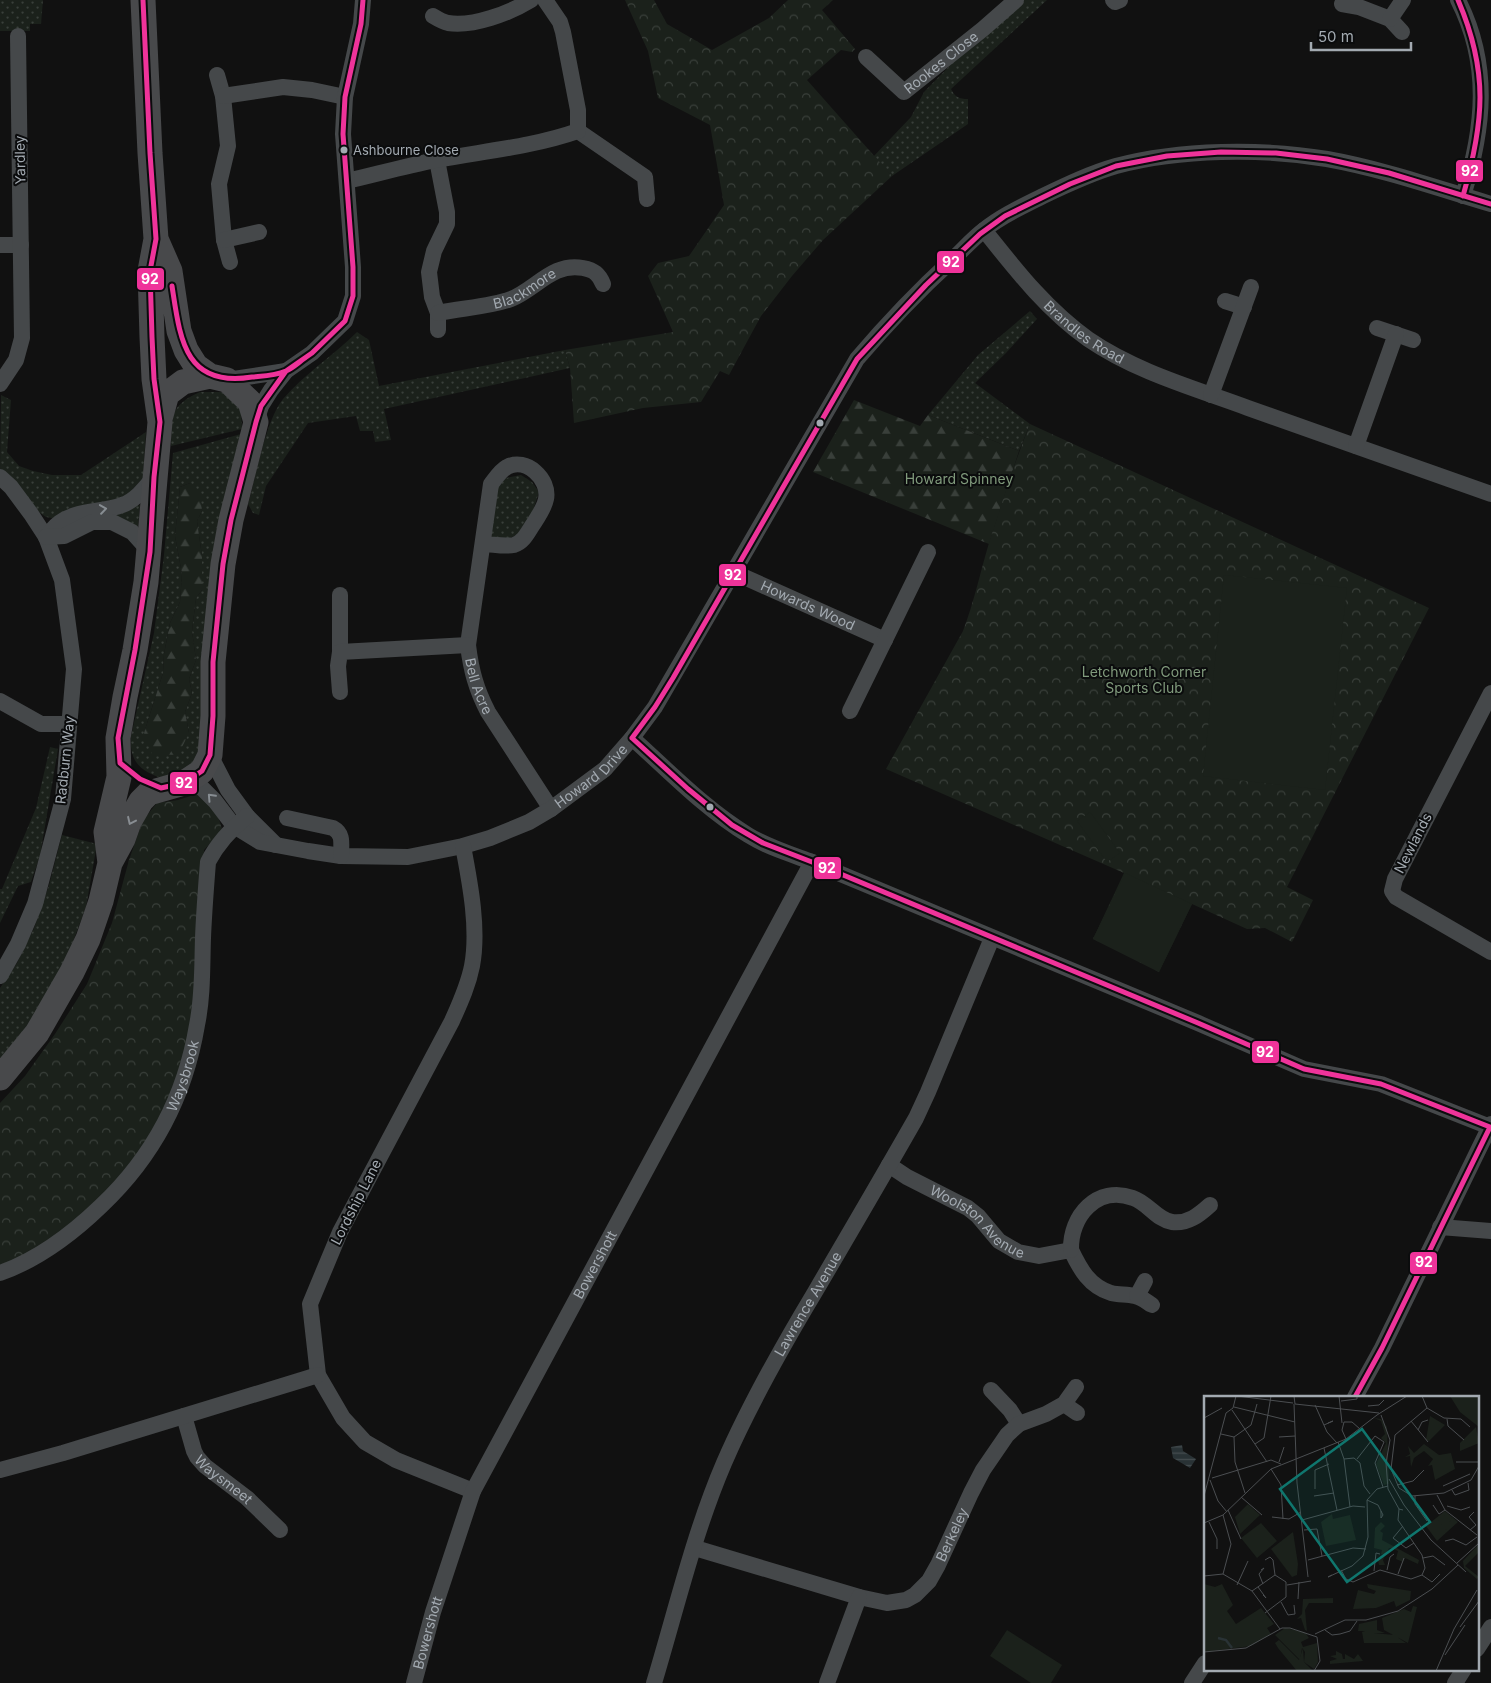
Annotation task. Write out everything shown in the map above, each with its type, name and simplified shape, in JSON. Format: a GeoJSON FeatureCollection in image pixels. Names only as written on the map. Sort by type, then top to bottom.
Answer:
{"type":"FeatureCollection","features":[{"type":"Feature","properties":{"kind":"main road"},"geometry":{"type":"LineString","coordinates":[[143,0],[156,239],[150,272],[154,379],[160,422]]}},
{"type":"Feature","properties":{"kind":"main road"},"geometry":{"type":"LineString","coordinates":[[0,1078],[36,1033],[72,972],[88,939],[101,901],[110,862],[141,801],[149,793],[173,786],[202,771],[210,755],[213,716],[213,662],[223,564],[233,511],[256,422],[250,402],[218,378],[196,366],[186,350],[179,331],[170,271],[156,239]]}},
{"type":"Feature","properties":{"kind":"main road"},"geometry":{"type":"LineString","coordinates":[[110,862],[106,832],[119,777],[118,738],[135,650],[150,552],[154,478],[160,422],[167,394],[183,382],[218,378]]}},
{"type":"Feature","properties":{"kind":"main road"},"geometry":{"type":"LineString","coordinates":[[120,763],[140,779],[173,786]]}},
{"type":"Feature","properties":{"kind":"street"},"geometry":{"type":"LineString","coordinates":[[256,422],[261,406],[286,371],[312,354],[345,321],[353,296],[353,267],[343,134],[345,96],[362,24],[363,0]]}},
{"type":"Feature","properties":{"kind":"street"},"geometry":{"type":"LineString","coordinates":[[433,16],[446,22],[466,24],[511,11],[532,0]]}},
{"type":"Feature","properties":{"kind":"street"},"geometry":{"type":"LineString","coordinates":[[545,0],[560,22],[563,32],[578,110],[578,131]]}},
{"type":"Feature","properties":{"kind":"street","name":"Rookes Close"},"geometry":{"type":"LineString","coordinates":[[866,58],[904,92],[1016,0]]}},
{"type":"Feature","properties":{"kind":"street"},"geometry":{"type":"LineString","coordinates":[[1113,0],[1115,2],[1120,0]]}},
{"type":"Feature","properties":{"kind":"street"},"geometry":{"type":"LineString","coordinates":[[1390,19],[1403,0]]}},
{"type":"Feature","properties":{"kind":"street"},"geometry":{"type":"LineString","coordinates":[[1458,0],[1470,23],[1480,50],[1488,104],[1477,152],[1463,196]]}},
{"type":"Feature","properties":{"kind":"street"},"geometry":{"type":"LineString","coordinates":[[1342,4],[1359,7],[1390,19],[1402,32]]}},
{"type":"Feature","properties":{"kind":"street","name":"Yardley"},"geometry":{"type":"LineString","coordinates":[[0,384],[16,360],[22,338],[21,245],[12,74],[18,36]]}},
{"type":"Feature","properties":{"kind":"street"},"geometry":{"type":"LineString","coordinates":[[218,76],[223,96],[228,146],[219,184],[224,240],[230,262]]}},
{"type":"Feature","properties":{"kind":"street"},"geometry":{"type":"LineString","coordinates":[[223,96],[283,86],[345,96]]}},
{"type":"Feature","properties":{"kind":"street"},"geometry":{"type":"LineString","coordinates":[[347,181],[437,160],[556,139],[578,131]]}},
{"type":"Feature","properties":{"kind":"street"},"geometry":{"type":"LineString","coordinates":[[578,131],[645,177],[647,199]]}},
{"type":"Feature","properties":{"kind":"street","name":"Howard Drive"},"geometry":{"type":"LineString","coordinates":[[173,786],[202,788],[215,801],[241,821],[260,842],[341,856],[408,857],[463,846],[490,838],[551,810],[605,769],[632,738],[655,707],[857,360],[895,315],[984,230],[1031,202],[1087,177],[1116,166],[1185,154],[1267,153],[1326,159],[1363,167],[1491,204]]}},
{"type":"Feature","properties":{"kind":"street","name":"Blackmore"},"geometry":{"type":"LineString","coordinates":[[437,160],[447,212],[447,224],[434,251],[429,272],[438,322],[510,299],[523,293],[554,271],[564,267],[574,266],[589,269],[595,272],[603,284]]}},
{"type":"Feature","properties":{"kind":"street","name":"Brandles Road"},"geometry":{"type":"LineString","coordinates":[[984,230],[1039,297],[1060,317],[1089,340],[1134,365],[1491,494]]}},
{"type":"Feature","properties":{"kind":"street"},"geometry":{"type":"LineString","coordinates":[[224,240],[259,232]]}},
{"type":"Feature","properties":{"kind":"street"},"geometry":{"type":"LineString","coordinates":[[0,245],[21,245]]}},
{"type":"Feature","properties":{"kind":"street"},"geometry":{"type":"LineString","coordinates":[[1211,394],[1251,288]]}},
{"type":"Feature","properties":{"kind":"street"},"geometry":{"type":"LineString","coordinates":[[1225,301],[1244,307]]}},
{"type":"Feature","properties":{"kind":"street"},"geometry":{"type":"LineString","coordinates":[[1377,328],[1413,340]]}},
{"type":"Feature","properties":{"kind":"street"},"geometry":{"type":"LineString","coordinates":[[1356,446],[1396,334]]}},
{"type":"Feature","properties":{"kind":"street"},"geometry":{"type":"LineString","coordinates":[[218,378],[254,377],[286,371]]}},
{"type":"Feature","properties":{"kind":"street","name":"Bell Acre"},"geometry":{"type":"LineString","coordinates":[[483,544],[515,544],[526,536],[542,510],[547,497],[545,482],[541,476],[526,466],[511,466],[501,471],[491,484],[468,645],[471,670],[480,697],[551,810]]}},
{"type":"Feature","properties":{"kind":"street","name":"Radburn Way"},"geometry":{"type":"LineString","coordinates":[[0,477],[21,501],[46,537],[62,580],[74,669],[63,799],[35,904],[18,944],[0,976]]}},
{"type":"Feature","properties":{"kind":"street"},"geometry":{"type":"LineString","coordinates":[[46,537],[59,523],[73,517],[88,511],[124,505],[141,493],[154,478]]}},
{"type":"Feature","properties":{"kind":"street"},"geometry":{"type":"LineString","coordinates":[[46,537],[64,536],[92,522],[112,522],[132,532],[150,552]]}},
{"type":"Feature","properties":{"kind":"street"},"geometry":{"type":"LineString","coordinates":[[850,711],[928,552]]}},
{"type":"Feature","properties":{"kind":"street","name":"Howards Wood"},"geometry":{"type":"LineString","coordinates":[[733,572],[885,640]]}},
{"type":"Feature","properties":{"kind":"street"},"geometry":{"type":"LineString","coordinates":[[340,595],[340,652],[338,666],[340,692]]}},
{"type":"Feature","properties":{"kind":"street"},"geometry":{"type":"LineString","coordinates":[[340,652],[468,645]]}},
{"type":"Feature","properties":{"kind":"street","name":"Newlands"},"geometry":{"type":"LineString","coordinates":[[1491,692],[1395,879],[1392,891],[1396,897],[1491,952]]}},
{"type":"Feature","properties":{"kind":"street"},"geometry":{"type":"LineString","coordinates":[[0,701],[41,724],[69,724]]}},
{"type":"Feature","properties":{"kind":"street"},"geometry":{"type":"LineString","coordinates":[[632,738],[722,818],[749,836],[774,848],[812,862],[1304,1070],[1381,1084],[1490,1126],[1382,1348],[1356,1396]]}},
{"type":"Feature","properties":{"kind":"street","name":"Howard Drive"},"geometry":{"type":"LineString","coordinates":[[210,755],[241,821]]}},
{"type":"Feature","properties":{"kind":"street"},"geometry":{"type":"LineString","coordinates":[[287,818],[340,831],[342,835],[341,856]]}},
{"type":"Feature","properties":{"kind":"street","name":"Waysbrook"},"geometry":{"type":"LineString","coordinates":[[0,1273],[38,1254],[92,1215],[122,1187],[137,1168],[164,1126],[184,1080],[198,1025],[208,862],[212,852],[241,821]]}},
{"type":"Feature","properties":{"kind":"street","name":"Lordship Lane"},"geometry":{"type":"LineString","coordinates":[[463,846],[474,916],[472,964],[464,994],[452,1021],[340,1232],[310,1304],[318,1375],[343,1418],[365,1442],[396,1460],[473,1491]]}},
{"type":"Feature","properties":{"kind":"street","name":"Bowershott"},"geometry":{"type":"LineString","coordinates":[[414,1683],[433,1612],[473,1491],[812,862]]}},
{"type":"Feature","properties":{"kind":"street","name":"Lawrence Avenue"},"geometry":{"type":"LineString","coordinates":[[654,1683],[694,1548],[724,1464],[758,1392],[889,1165],[928,1092],[992,938]]}},
{"type":"Feature","properties":{"kind":"street","name":"Woolston Avenue"},"geometry":{"type":"LineString","coordinates":[[889,1165],[907,1177],[968,1208],[978,1216],[999,1240],[1018,1252],[1039,1256],[1071,1250]]}},
{"type":"Feature","properties":{"kind":"street"},"geometry":{"type":"LineString","coordinates":[[1152,1305],[1137,1296],[1110,1292],[1095,1285],[1080,1270],[1071,1250],[1071,1240],[1080,1214],[1093,1202],[1104,1198],[1123,1196],[1133,1198],[1163,1219],[1179,1223],[1193,1218],[1210,1205]]}},
{"type":"Feature","properties":{"kind":"street"},"geometry":{"type":"LineString","coordinates":[[1440,1227],[1491,1231]]}},
{"type":"Feature","properties":{"kind":"street"},"geometry":{"type":"LineString","coordinates":[[1137,1296],[1145,1281]]}},
{"type":"Feature","properties":{"kind":"street"},"geometry":{"type":"LineString","coordinates":[[0,1470],[63,1454],[318,1375]]}},
{"type":"Feature","properties":{"kind":"street","name":"Berkeley"},"geometry":{"type":"LineString","coordinates":[[694,1548],[859,1598],[887,1604],[906,1600],[923,1588],[938,1565],[983,1470],[1007,1434],[1018,1424],[1070,1408],[1076,1387]]}},
{"type":"Feature","properties":{"kind":"street"},"geometry":{"type":"LineString","coordinates":[[992,1390],[1010,1410],[1018,1424]]}},
{"type":"Feature","properties":{"kind":"street","name":"Waysmeet"},"geometry":{"type":"LineString","coordinates":[[184,1416],[197,1457],[247,1498],[280,1530]]}},
{"type":"Feature","properties":{"kind":"street"},"geometry":{"type":"LineString","coordinates":[[827,1683],[859,1598]]}},
{"type":"Feature","properties":{"kind":"street"},"geometry":{"type":"LineString","coordinates":[[1478,1646],[1491,1627]]}},
{"type":"Feature","properties":{"kind":"street"},"geometry":{"type":"LineString","coordinates":[[1192,1683],[1204,1665]]}},
{"type":"Feature","properties":{"kind":"street"},"geometry":{"type":"LineString","coordinates":[[1455,1683],[1463,1670]]}},
{"type":"Feature","properties":{"kind":"green space"},"geometry":{"type":"Polygon","coordinates":[[[0,0],[43,0],[41,24],[30,24],[30,31],[0,31],[0,0]]]}},
{"type":"Feature","properties":{"kind":"green space"},"geometry":{"type":"Polygon","coordinates":[[[625,0],[654,0],[667,24],[712,50],[769,18],[788,0],[833,0],[822,10],[855,49],[852,52],[841,50],[807,80],[892,176],[823,240],[792,276],[761,316],[729,375],[720,371],[701,402],[643,408],[574,423],[570,368],[565,350],[673,332],[648,276],[658,263],[689,256],[724,205],[710,125],[658,98],[648,51],[625,0]]]}},
{"type":"Feature","properties":{"kind":"green space"},"geometry":{"type":"Polygon","coordinates":[[[1020,0],[1047,0],[951,89],[958,97],[968,99],[968,124],[892,176],[873,157],[911,117],[924,92],[980,35],[1020,0]]]}},
{"type":"Feature","properties":{"kind":"green space"},"geometry":{"type":"Polygon","coordinates":[[[1030,311],[1037,319],[975,383],[1030,424],[1019,451],[928,415],[978,355],[1030,311]]]}},
{"type":"Feature","properties":{"kind":"green space"},"geometry":{"type":"Polygon","coordinates":[[[357,332],[369,340],[379,386],[565,350],[570,368],[384,409],[391,440],[375,442],[373,431],[360,431],[356,416],[308,423],[266,486],[259,515],[253,513],[248,504],[262,449],[271,420],[277,408],[300,381],[357,332]]]}},
{"type":"Feature","properties":{"kind":"green space"},"geometry":{"type":"Polygon","coordinates":[[[200,392],[221,392],[235,402],[241,411],[242,429],[171,446],[172,419],[177,407],[200,392]]]}},
{"type":"Feature","properties":{"kind":"green space"},"geometry":{"type":"Polygon","coordinates":[[[1,395],[11,400],[7,452],[19,466],[52,475],[81,475],[146,432],[143,478],[120,503],[57,519],[46,517],[0,470],[1,395]]]}},
{"type":"Feature","properties":{"kind":"green space","name":"Howard Spinney"},"geometry":{"type":"Polygon","coordinates":[[[854,400],[920,426],[928,415],[1019,451],[989,544],[813,472],[854,400]]]}},
{"type":"Feature","properties":{"kind":"green space","name":"Letchworth Corner Sports Club"},"geometry":{"type":"Polygon","coordinates":[[[1030,424],[1429,608],[1287,887],[1313,900],[1292,942],[1265,928],[1247,929],[1192,904],[1159,972],[1093,939],[1124,873],[886,769],[963,631],[1003,498],[1030,424]]]}},
{"type":"Feature","properties":{"kind":"green space"},"geometry":{"type":"Polygon","coordinates":[[[241,434],[199,764],[167,780],[151,774],[139,766],[132,754],[131,736],[154,633],[164,555],[173,453],[241,434]],[[190,483],[180,487],[175,536],[182,574],[180,602],[170,623],[164,654],[163,673],[144,733],[189,733],[185,712],[192,693],[189,679],[196,660],[192,631],[196,598],[202,590],[202,556],[197,521],[202,511],[190,483]]]}},
{"type":"Feature","properties":{"kind":"green space"},"geometry":{"type":"Polygon","coordinates":[[[521,475],[532,482],[539,492],[532,514],[520,534],[507,539],[491,537],[496,485],[506,478],[521,475]]]}},
{"type":"Feature","properties":{"kind":"green space"},"geometry":{"type":"Polygon","coordinates":[[[190,483],[200,492],[202,511],[197,521],[202,556],[202,590],[196,598],[192,631],[196,660],[189,679],[192,693],[185,712],[189,733],[178,755],[152,754],[144,733],[163,673],[164,654],[170,623],[180,602],[182,574],[175,536],[180,487],[190,483]]]}},
{"type":"Feature","properties":{"kind":"green space"},"geometry":{"type":"Polygon","coordinates":[[[140,505],[138,527],[113,517],[114,513],[140,505]]]}},
{"type":"Feature","properties":{"kind":"green space"},"geometry":{"type":"Polygon","coordinates":[[[1224,575],[1347,588],[1325,790],[1203,776],[1224,575]]]}},
{"type":"Feature","properties":{"kind":"green space"},"geometry":{"type":"Polygon","coordinates":[[[50,747],[58,749],[40,856],[31,882],[18,886],[0,923],[0,889],[2,889],[36,808],[50,747]]]}},
{"type":"Feature","properties":{"kind":"green space"},"geometry":{"type":"Polygon","coordinates":[[[197,794],[213,809],[219,819],[222,830],[204,850],[194,1013],[185,1059],[156,1129],[117,1184],[62,1232],[23,1256],[0,1266],[0,1103],[25,1076],[87,984],[112,923],[129,860],[143,820],[157,803],[178,800],[197,794]]]}},
{"type":"Feature","properties":{"kind":"green space"},"geometry":{"type":"Polygon","coordinates":[[[1090,812],[1120,853],[1107,862],[1077,821],[1090,812]]]}},
{"type":"Feature","properties":{"kind":"green space"},"geometry":{"type":"Polygon","coordinates":[[[62,835],[97,844],[86,907],[71,947],[34,1022],[0,1065],[0,988],[17,963],[34,928],[49,885],[62,835]]]}},
{"type":"Feature","properties":{"kind":"green space"},"geometry":{"type":"Polygon","coordinates":[[[1125,873],[1192,904],[1159,972],[1093,939],[1125,873]]]}},
{"type":"Feature","properties":{"kind":"green space"},"geometry":{"type":"Polygon","coordinates":[[[1007,1630],[1062,1665],[1051,1683],[1031,1683],[990,1656],[1007,1630]]]}},
{"type":"Feature","properties":{"kind":"shaded area"},"geometry":{"type":"Polygon","coordinates":[[[1182,1445],[1183,1451],[1196,1459],[1190,1468],[1173,1458],[1171,1447],[1182,1445]]]}},
{"type":"Feature","properties":{"kind":"transit line","name":"92"},"geometry":{"type":"LineString","coordinates":[[143,0],[156,239],[150,271],[152,337],[154,379],[160,422],[154,477],[150,552],[135,650],[118,738],[120,763],[140,779],[161,788],[184,783],[202,771],[210,755],[213,716],[213,662],[223,564],[231,520],[261,406],[286,371],[312,353],[345,321],[353,296],[353,267],[343,134],[345,97],[361,24],[363,0]]}},
{"type":"Feature","properties":{"kind":"transit line","name":"92"},"geometry":{"type":"LineString","coordinates":[[1458,0],[1475,51],[1480,97],[1475,144],[1463,196]]}},
{"type":"Feature","properties":{"kind":"transit line","name":"92"},"geometry":{"type":"LineString","coordinates":[[632,738],[673,678],[857,359],[926,285],[980,234],[1005,216],[1070,184],[1116,166],[1167,156],[1221,152],[1276,153],[1327,159],[1389,173],[1491,204]]}},
{"type":"Feature","properties":{"kind":"transit line","name":"92"},"geometry":{"type":"LineString","coordinates":[[172,286],[178,324],[183,341],[199,367],[212,375],[229,378],[273,375],[289,370],[305,358]]}},
{"type":"Feature","properties":{"kind":"transit line","name":"92"},"geometry":{"type":"LineString","coordinates":[[632,738],[688,789],[732,825],[763,843],[1198,1023],[1304,1069],[1381,1084],[1490,1127]]}},
{"type":"Feature","properties":{"kind":"transit line","name":"92"},"geometry":{"type":"LineString","coordinates":[[1356,1396],[1382,1348],[1490,1127]]}},
{"type":"Feature","properties":{"kind":"place","name":"Ashbourne Close"},"geometry":{"type":"Point","coordinates":[344,150]}}]}
